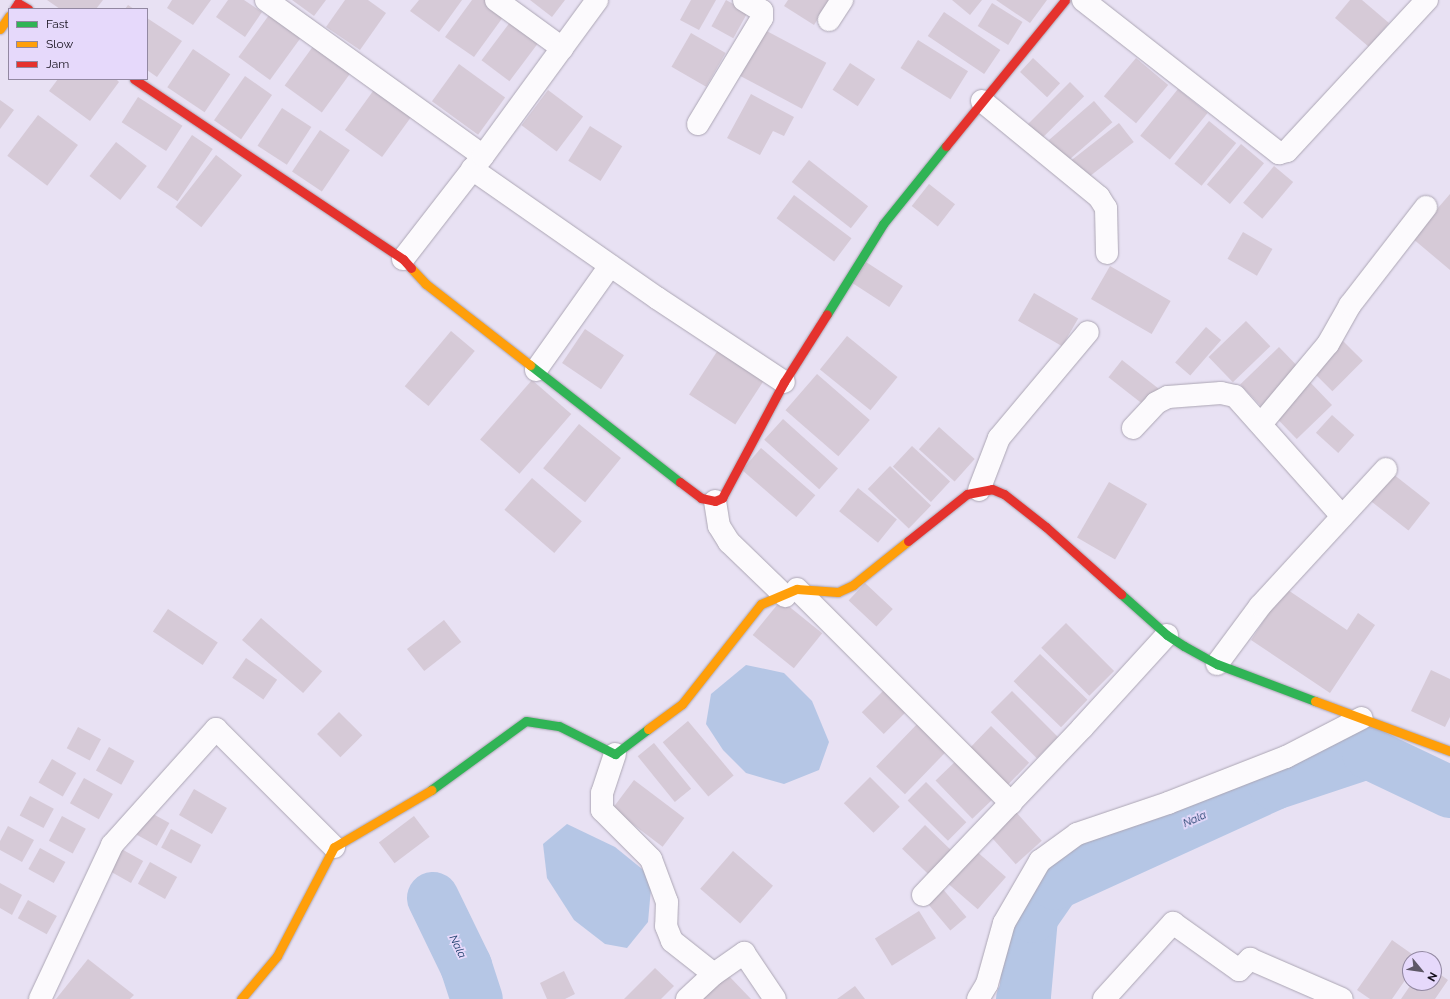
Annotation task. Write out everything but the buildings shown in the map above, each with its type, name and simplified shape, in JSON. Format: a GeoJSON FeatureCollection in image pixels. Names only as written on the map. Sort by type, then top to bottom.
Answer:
{"type":"FeatureCollection","features":[{"type":"Feature","properties":{"kind":"street"},"geometry":{"type":"LineString","coordinates":[[266,0],[610,266],[784,382]]}},
{"type":"Feature","properties":{"kind":"street"},"geometry":{"type":"LineString","coordinates":[[496,0],[562,48]]}},
{"type":"Feature","properties":{"kind":"street"},"geometry":{"type":"LineString","coordinates":[[403,259],[478,163],[597,0]]}},
{"type":"Feature","properties":{"kind":"street"},"geometry":{"type":"LineString","coordinates":[[698,124],[762,18],[762,11],[744,0]]}},
{"type":"Feature","properties":{"kind":"street"},"geometry":{"type":"LineString","coordinates":[[829,20],[842,0]]}},
{"type":"Feature","properties":{"kind":"street"},"geometry":{"type":"LineString","coordinates":[[135,80],[403,259],[426,284],[701,498],[715,501],[722,498],[784,382],[883,224],[1065,0]]}},
{"type":"Feature","properties":{"kind":"street"},"geometry":{"type":"LineString","coordinates":[[1083,0],[1279,153],[1287,151],[1427,0]]}},
{"type":"Feature","properties":{"kind":"street"},"geometry":{"type":"LineString","coordinates":[[0,29],[8,19]]}},
{"type":"Feature","properties":{"kind":"street"},"geometry":{"type":"LineString","coordinates":[[982,101],[1099,197],[1106,208],[1106,253]]}},
{"type":"Feature","properties":{"kind":"street"},"geometry":{"type":"LineString","coordinates":[[1261,424],[1328,344],[1350,305],[1426,207]]}},
{"type":"Feature","properties":{"kind":"street"},"geometry":{"type":"LineString","coordinates":[[536,370],[610,266]]}},
{"type":"Feature","properties":{"kind":"street"},"geometry":{"type":"LineString","coordinates":[[980,490],[999,438],[1088,332]]}},
{"type":"Feature","properties":{"kind":"street"},"geometry":{"type":"LineString","coordinates":[[1133,428],[1156,403],[1168,397],[1221,393],[1234,396],[1261,424],[1342,516]]}},
{"type":"Feature","properties":{"kind":"street"},"geometry":{"type":"LineString","coordinates":[[1217,664],[1260,606],[1386,469]]}},
{"type":"Feature","properties":{"kind":"street"},"geometry":{"type":"LineString","coordinates":[[714,974],[672,941],[666,926],[667,902],[650,859],[602,810],[602,793],[615,754],[682,704],[761,604],[791,592],[838,592],[853,585],[967,494],[980,490],[992,489],[1004,494],[1040,522],[1167,635],[1217,664],[1450,751]]}},
{"type":"Feature","properties":{"kind":"street"},"geometry":{"type":"LineString","coordinates":[[715,501],[719,526],[724,535],[791,592],[1011,803]]}},
{"type":"Feature","properties":{"kind":"street"},"geometry":{"type":"LineString","coordinates":[[923,895],[1011,803],[1167,635]]}},
{"type":"Feature","properties":{"kind":"street"},"geometry":{"type":"LineString","coordinates":[[978,999],[987,984],[1004,923],[1040,862],[1077,834],[1168,803],[1286,757],[1362,718]]}},
{"type":"Feature","properties":{"kind":"street"},"geometry":{"type":"LineString","coordinates":[[241,999],[277,956],[334,846],[447,780],[526,721],[559,726],[615,754]]}},
{"type":"Feature","properties":{"kind":"street"},"geometry":{"type":"LineString","coordinates":[[40,999],[112,845],[216,729],[334,846]]}},
{"type":"Feature","properties":{"kind":"street"},"geometry":{"type":"LineString","coordinates":[[1104,999],[1173,923],[1239,970],[1250,959],[1342,999]]}},
{"type":"Feature","properties":{"kind":"street"},"geometry":{"type":"LineString","coordinates":[[687,999],[714,974],[744,953],[775,999]]}},
{"type":"Feature","properties":{"kind":"water"},"geometry":{"type":"Polygon","coordinates":[[[746,665],[784,673],[812,701],[829,742],[819,770],[784,784],[746,773],[723,750],[706,724],[711,694],[746,665]]]}},
{"type":"Feature","properties":{"kind":"water"},"geometry":{"type":"Polygon","coordinates":[[[567,824],[615,847],[652,877],[648,922],[627,948],[605,944],[574,920],[547,878],[543,844],[567,824]]]}},
{"type":"Feature","properties":{"kind":"waterway","name":"Nala"},"geometry":{"type":"LineString","coordinates":[[1022,999],[1025,996],[1032,917],[1055,884],[1274,784],[1368,753],[1450,792]]}},
{"type":"Feature","properties":{"kind":"waterway","name":"Nala"},"geometry":{"type":"LineString","coordinates":[[433,898],[466,966],[477,999]]}},
{"type":"Feature","properties":{"kind":"traffic: fast"},"geometry":{"type":"LineString","coordinates":[[827,314],[883,224],[946,146]]}},
{"type":"Feature","properties":{"kind":"traffic: fast"},"geometry":{"type":"LineString","coordinates":[[530,365],[680,482]]}},
{"type":"Feature","properties":{"kind":"traffic: fast"},"geometry":{"type":"LineString","coordinates":[[1121,594],[1167,635],[1184,646],[1217,664],[1315,701]]}},
{"type":"Feature","properties":{"kind":"traffic: fast"},"geometry":{"type":"LineString","coordinates":[[431,790],[526,721],[559,726],[615,754],[648,729]]}},
{"type":"Feature","properties":{"kind":"traffic: slow"},"geometry":{"type":"LineString","coordinates":[[0,29],[8,17]]}},
{"type":"Feature","properties":{"kind":"traffic: slow"},"geometry":{"type":"LineString","coordinates":[[411,268],[426,284],[530,365]]}},
{"type":"Feature","properties":{"kind":"traffic: slow"},"geometry":{"type":"LineString","coordinates":[[648,729],[682,704],[761,604],[797,589],[838,592],[853,585],[908,541]]}},
{"type":"Feature","properties":{"kind":"traffic: slow"},"geometry":{"type":"LineString","coordinates":[[1315,701],[1450,751]]}},
{"type":"Feature","properties":{"kind":"traffic: slow"},"geometry":{"type":"LineString","coordinates":[[241,999],[277,956],[334,847],[431,790]]}},
{"type":"Feature","properties":{"kind":"traffic: jam"},"geometry":{"type":"LineString","coordinates":[[946,146],[1065,0]]}},
{"type":"Feature","properties":{"kind":"traffic: jam"},"geometry":{"type":"LineString","coordinates":[[15,8],[18,3],[26,8]]}},
{"type":"Feature","properties":{"kind":"traffic: jam"},"geometry":{"type":"LineString","coordinates":[[135,80],[403,259],[411,268]]}},
{"type":"Feature","properties":{"kind":"traffic: jam"},"geometry":{"type":"LineString","coordinates":[[680,482],[701,498],[715,501],[722,498],[784,382],[827,314]]}},
{"type":"Feature","properties":{"kind":"traffic: jam"},"geometry":{"type":"LineString","coordinates":[[908,541],[967,494],[992,489],[1004,494],[1046,527],[1121,594]]}}]}
